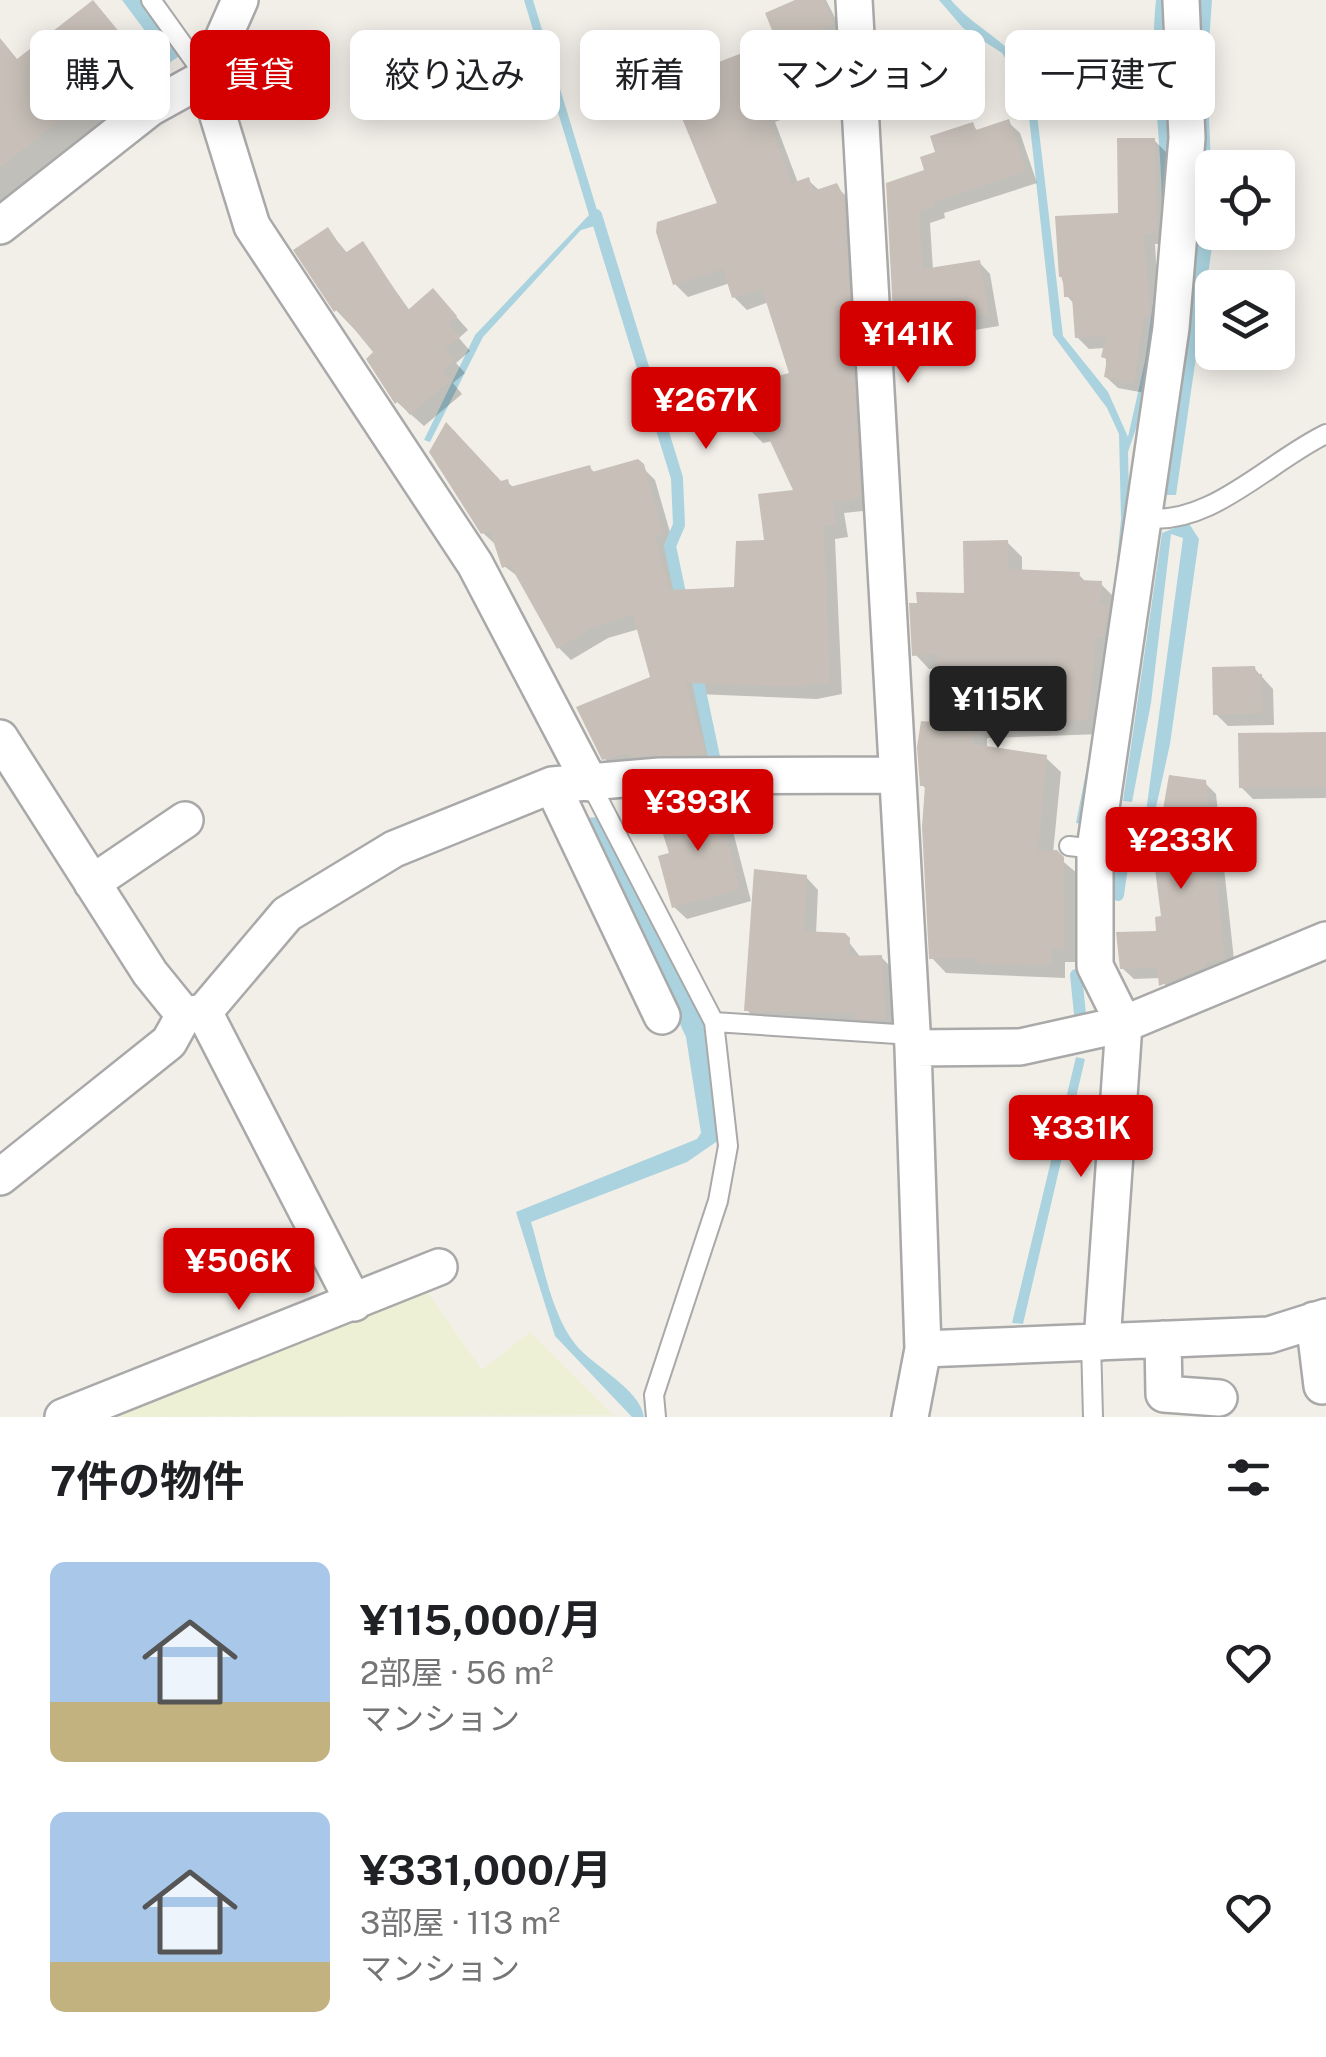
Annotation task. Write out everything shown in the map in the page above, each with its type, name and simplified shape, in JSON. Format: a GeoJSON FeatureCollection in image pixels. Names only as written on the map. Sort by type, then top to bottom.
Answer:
{"type":"FeatureCollection","features":[{"type":"Feature","properties":{"kind":"street"},"geometry":{"type":"LineString","coordinates":[[227,30],[240,0]]}},
{"type":"Feature","properties":{"kind":"street"},"geometry":{"type":"LineString","coordinates":[[854,0],[912,1042],[923,1349],[910,1417]]}},
{"type":"Feature","properties":{"kind":"street"},"geometry":{"type":"LineString","coordinates":[[1097,1342],[1124,1024],[1096,966],[1087,838],[1144,518],[1171,328],[1186,138],[1181,0]]}},
{"type":"Feature","properties":{"kind":"street"},"geometry":{"type":"LineString","coordinates":[[0,226],[150,108],[190,86]]}},
{"type":"Feature","properties":{"kind":"street"},"geometry":{"type":"LineString","coordinates":[[219,120],[252,226],[475,564],[590,783]]}},
{"type":"Feature","properties":{"kind":"street"},"geometry":{"type":"LineString","coordinates":[[0,738],[150,973],[194,1013],[354,1303]]}},
{"type":"Feature","properties":{"kind":"street"},"geometry":{"type":"LineString","coordinates":[[0,1177],[24,1162],[168,1042],[287,914],[394,849],[552,785],[660,776],[897,775]]}},
{"type":"Feature","properties":{"kind":"street"},"geometry":{"type":"LineString","coordinates":[[552,785],[662,1016]]}},
{"type":"Feature","properties":{"kind":"street"},"geometry":{"type":"LineString","coordinates":[[92,882],[185,820]]}},
{"type":"Feature","properties":{"kind":"street"},"geometry":{"type":"LineString","coordinates":[[912,1042],[1020,1047],[1124,1024],[1326,940]]}},
{"type":"Feature","properties":{"kind":"street"},"geometry":{"type":"LineString","coordinates":[[63,1417],[439,1267]]}},
{"type":"Feature","properties":{"kind":"street"},"geometry":{"type":"LineString","coordinates":[[923,1349],[1269,1334],[1320,1319],[1322,1386]]}},
{"type":"Feature","properties":{"kind":"street"},"geometry":{"type":"LineString","coordinates":[[1162,1339],[1164,1394],[1219,1398]]}},
{"type":"Feature","properties":{"kind":"lane"},"geometry":{"type":"LineString","coordinates":[[151,0],[190,55]]}},
{"type":"Feature","properties":{"kind":"lane"},"geometry":{"type":"LineString","coordinates":[[1144,518],[1168,521],[1207,507],[1326,434]]}},
{"type":"Feature","properties":{"kind":"lane"},"geometry":{"type":"LineString","coordinates":[[590,783],[714,1022],[728,1146],[718,1201],[654,1395],[656,1417]]}},
{"type":"Feature","properties":{"kind":"lane"},"geometry":{"type":"LineString","coordinates":[[1087,838],[1160,834]]}},
{"type":"Feature","properties":{"kind":"lane"},"geometry":{"type":"LineString","coordinates":[[714,1022],[912,1042]]}},
{"type":"Feature","properties":{"kind":"lane"},"geometry":{"type":"LineString","coordinates":[[1093,1417],[1097,1342]]}},
{"type":"Feature","properties":{"kind":"green space"},"geometry":{"type":"Polygon","coordinates":[[[424,1287],[482,1370],[530,1332],[613,1415],[107,1417],[424,1287]]]}},
{"type":"Feature","properties":{"kind":"water"},"geometry":{"type":"Polygon","coordinates":[[[122,0],[141,0],[163,30],[144,30],[122,0]]]}},
{"type":"Feature","properties":{"kind":"water"},"geometry":{"type":"Polygon","coordinates":[[[524,0],[533,0],[542,30],[533,30],[524,0]]]}},
{"type":"Feature","properties":{"kind":"water"},"geometry":{"type":"Polygon","coordinates":[[[939,0],[951,0],[984,30],[963,28],[939,0]]]}},
{"type":"Feature","properties":{"kind":"water"},"geometry":{"type":"Polygon","coordinates":[[[1156,0],[1165,0],[1162,30],[1154,30],[1156,0]]]}},
{"type":"Feature","properties":{"kind":"water"},"geometry":{"type":"Polygon","coordinates":[[[1198,0],[1212,0],[1210,30],[1199,30],[1198,0]]]}},
{"type":"Feature","properties":{"kind":"water"},"geometry":{"type":"Polygon","coordinates":[[[985,31],[1005,46],[1005,58],[985,42],[985,31]]]}},
{"type":"Feature","properties":{"kind":"water"},"geometry":{"type":"Polygon","coordinates":[[[170,40],[181,55],[170,62],[170,40]]]}},
{"type":"Feature","properties":{"kind":"water"},"geometry":{"type":"Polygon","coordinates":[[[560,89],[600,220],[598,225],[581,230],[483,337],[430,442],[424,440],[475,335],[589,215],[560,119],[560,89]]]}},
{"type":"Feature","properties":{"kind":"water"},"geometry":{"type":"Polygon","coordinates":[[[1029,120],[1038,120],[1063,336],[1108,392],[1128,437],[1145,361],[1155,289],[1162,288],[1146,399],[1128,452],[1129,494],[1114,669],[1083,824],[1076,823],[1107,665],[1121,519],[1119,434],[1107,408],[1053,335],[1029,120]]]}},
{"type":"Feature","properties":{"kind":"water"},"geometry":{"type":"Polygon","coordinates":[[[1157,120],[1168,120],[1172,169],[1166,248],[1160,248],[1157,120]]]}},
{"type":"Feature","properties":{"kind":"water"},"geometry":{"type":"Polygon","coordinates":[[[1202,120],[1209,120],[1210,150],[1203,150],[1202,120]]]}},
{"type":"Feature","properties":{"kind":"water"},"geometry":{"type":"Polygon","coordinates":[[[1197,250],[1212,250],[1209,270],[1195,270],[1195,364],[1176,495],[1164,495],[1197,250]]]}},
{"type":"Feature","properties":{"kind":"water"},"geometry":{"type":"Polygon","coordinates":[[[1190,525],[1199,539],[1170,744],[1155,812],[1146,812],[1183,538],[1171,534],[1151,703],[1132,802],[1123,801],[1162,533],[1190,525]]]}},
{"type":"Feature","properties":{"kind":"water"},"geometry":{"type":"Polygon","coordinates":[[[598,817],[703,1021],[719,1140],[687,1162],[531,1222],[554,1302],[567,1332],[584,1353],[634,1397],[644,1417],[632,1417],[555,1336],[516,1212],[697,1139],[701,1133],[686,1037],[585,818],[598,817]]]}},
{"type":"Feature","properties":{"kind":"water"},"geometry":{"type":"Polygon","coordinates":[[[1076,1057],[1085,1059],[1023,1324],[1012,1323],[1076,1057]]]}},
{"type":"Feature","properties":{"kind":"building"},"geometry":{"type":"Polygon","coordinates":[[[93,0],[118,30],[54,30],[93,0]]]}},
{"type":"Feature","properties":{"kind":"building"},"geometry":{"type":"Polygon","coordinates":[[[795,0],[824,0],[834,24],[820,30],[772,30],[765,13],[795,0]]]}},
{"type":"Feature","properties":{"kind":"building"},"geometry":{"type":"Polygon","coordinates":[[[0,38],[17,59],[30,49],[30,120],[60,120],[0,168],[0,38]]]}},
{"type":"Feature","properties":{"kind":"building"},"geometry":{"type":"Polygon","coordinates":[[[740,54],[740,120],[768,120],[792,183],[809,177],[813,191],[837,183],[844,197],[852,338],[846,339],[854,372],[861,498],[833,502],[836,525],[824,527],[830,683],[806,687],[686,683],[706,755],[630,757],[628,753],[602,760],[576,707],[650,677],[633,615],[595,626],[557,649],[510,565],[502,568],[490,531],[481,534],[429,452],[446,422],[501,481],[508,479],[510,487],[590,465],[592,472],[638,459],[644,464],[663,534],[655,536],[670,590],[734,587],[736,541],[764,540],[758,494],[793,490],[764,428],[748,432],[737,386],[789,373],[762,289],[732,298],[723,269],[673,285],[656,232],[657,222],[717,203],[683,120],[720,120],[720,62],[740,54]]]}},
{"type":"Feature","properties":{"kind":"building"},"geometry":{"type":"Polygon","coordinates":[[[1009,120],[1026,171],[934,202],[935,206],[919,211],[923,269],[980,260],[989,314],[894,331],[886,183],[924,170],[920,157],[935,152],[930,136],[973,122],[976,130],[1009,120]]]}},
{"type":"Feature","properties":{"kind":"building"},"geometry":{"type":"Polygon","coordinates":[[[1117,138],[1155,138],[1157,233],[1144,234],[1150,317],[1143,318],[1134,383],[1104,377],[1107,359],[1101,357],[1106,336],[1075,338],[1072,297],[1064,297],[1063,277],[1059,277],[1055,216],[1118,213],[1117,138]]]}},
{"type":"Feature","properties":{"kind":"building"},"geometry":{"type":"Polygon","coordinates":[[[328,227],[345,253],[363,241],[408,310],[433,288],[457,316],[449,324],[460,337],[445,349],[455,359],[442,370],[451,380],[410,415],[398,401],[395,404],[366,359],[373,352],[338,309],[334,312],[293,250],[328,227]]]}},
{"type":"Feature","properties":{"kind":"building"},"geometry":{"type":"Polygon","coordinates":[[[1008,540],[1009,569],[1080,572],[1079,580],[1102,581],[1100,605],[1108,605],[1103,638],[1096,638],[1088,720],[974,724],[973,744],[1047,755],[1038,851],[1057,850],[1064,857],[1065,949],[1052,949],[1051,965],[978,964],[978,958],[929,959],[922,827],[925,786],[920,786],[917,747],[921,721],[934,722],[937,654],[912,656],[909,603],[917,603],[916,592],[964,593],[963,541],[1008,540]]]}},
{"type":"Feature","properties":{"kind":"building"},"geometry":{"type":"Polygon","coordinates":[[[1255,666],[1256,674],[1262,674],[1263,713],[1213,715],[1212,667],[1255,666]]]}},
{"type":"Feature","properties":{"kind":"building"},"geometry":{"type":"Polygon","coordinates":[[[1326,732],[1326,787],[1239,788],[1238,733],[1326,732]]]}},
{"type":"Feature","properties":{"kind":"building"},"geometry":{"type":"Polygon","coordinates":[[[1169,775],[1206,780],[1225,959],[1205,963],[1205,967],[1159,986],[1157,968],[1120,969],[1116,932],[1156,931],[1155,917],[1161,916],[1154,861],[1157,846],[1169,843],[1172,836],[1169,825],[1161,821],[1169,775]]]}},
{"type":"Feature","properties":{"kind":"building"},"geometry":{"type":"Polygon","coordinates":[[[674,797],[717,797],[740,889],[672,908],[658,856],[669,853],[663,834],[685,828],[674,797]]]}},
{"type":"Feature","properties":{"kind":"building"},"geometry":{"type":"Polygon","coordinates":[[[754,869],[807,875],[804,931],[845,933],[850,938],[849,956],[882,955],[886,1020],[855,1019],[855,1013],[744,1011],[754,869]]]}},
{"type":"Feature","properties":{"kind":"waterway"},"geometry":{"type":"LineString","coordinates":[[596,215],[677,478],[679,525],[670,546],[682,603]]}},
{"type":"Feature","properties":{"kind":"waterway"},"geometry":{"type":"LineString","coordinates":[[695,667],[714,757]]}},
{"type":"Feature","properties":{"kind":"waterway"},"geometry":{"type":"LineString","coordinates":[[1118,895],[1124,853]]}},
{"type":"Feature","properties":{"kind":"waterway"},"geometry":{"type":"LineString","coordinates":[[1076,975],[1080,1014]]}}]}
